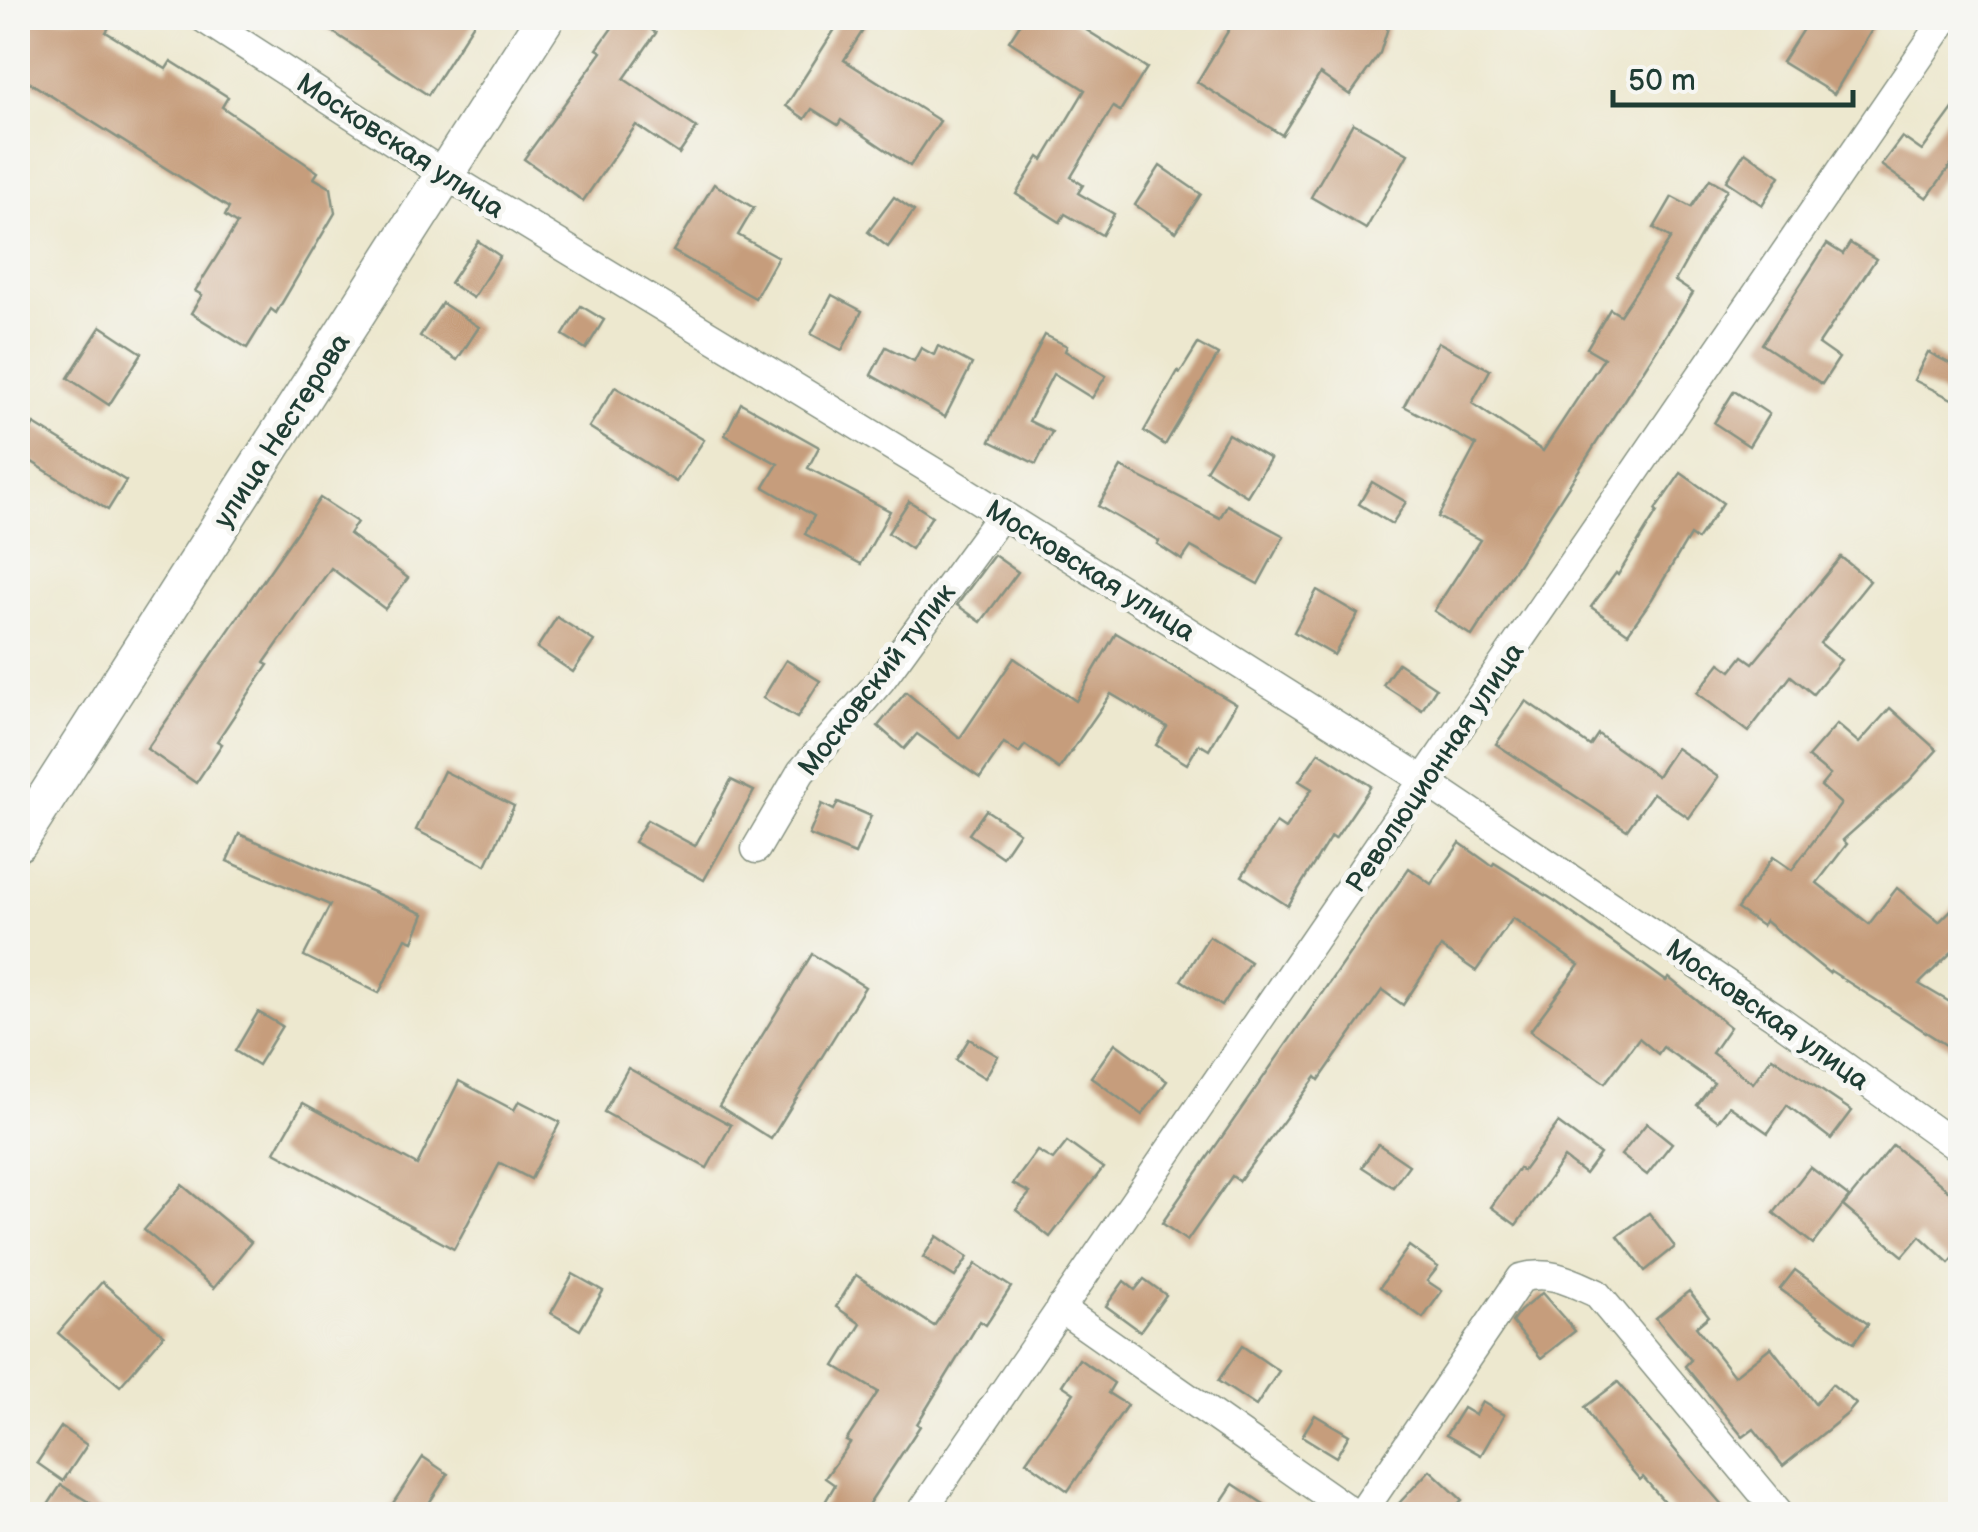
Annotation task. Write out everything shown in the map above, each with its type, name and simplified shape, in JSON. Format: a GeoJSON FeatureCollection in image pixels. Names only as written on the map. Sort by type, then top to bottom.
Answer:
{"type":"FeatureCollection","features":[{"type":"Feature","properties":{"kind":"main road","name":"улица Нестерова"},"geometry":{"type":"LineString","coordinates":[[18,842],[545,18]]}},
{"type":"Feature","properties":{"kind":"street","name":"Московская улица"},"geometry":{"type":"LineString","coordinates":[[203,18],[444,174],[1002,514],[1424,781],[1774,1016],[1960,1150]]}},
{"type":"Feature","properties":{"kind":"street","name":"Революционная улица"},"geometry":{"type":"LineString","coordinates":[[920,1514],[1946,18]]}},
{"type":"Feature","properties":{"kind":"street","name":"Московский тупик"},"geometry":{"type":"LineString","coordinates":[[756,848],[801,772],[880,680],[1002,514]]}},
{"type":"Feature","properties":{"kind":"street"},"geometry":{"type":"LineString","coordinates":[[1060,1308],[1357,1514],[1521,1278],[1538,1273],[1557,1276],[1596,1293],[1780,1514]]}},
{"type":"Feature","properties":{"kind":"building"},"geometry":{"type":"Polygon","coordinates":[[[18,18],[115,18],[106,32],[166,69],[171,61],[228,97],[222,107],[318,172],[314,178],[331,188],[335,213],[276,313],[271,309],[247,348],[191,313],[202,295],[195,291],[237,224],[225,216],[229,208],[18,75],[18,18]]]}},
{"type":"Feature","properties":{"kind":"building"},"geometry":{"type":"Polygon","coordinates":[[[312,18],[477,18],[428,95],[312,18]]]}},
{"type":"Feature","properties":{"kind":"building"},"geometry":{"type":"Polygon","coordinates":[[[619,18],[635,18],[656,33],[624,79],[697,128],[679,154],[636,125],[583,201],[524,159],[602,52],[597,49],[619,18]]]}},
{"type":"Feature","properties":{"kind":"building"},"geometry":{"type":"Polygon","coordinates":[[[842,18],[871,18],[844,60],[940,121],[910,166],[841,120],[838,125],[812,109],[805,119],[786,106],[842,18]]]}},
{"type":"Feature","properties":{"kind":"building"},"geometry":{"type":"Polygon","coordinates":[[[1024,18],[1067,18],[1147,68],[1120,111],[1113,107],[1071,177],[1083,185],[1078,193],[1114,214],[1102,235],[1065,214],[1060,222],[1016,194],[1039,157],[1043,160],[1085,90],[1009,41],[1024,18]]]}},
{"type":"Feature","properties":{"kind":"building"},"geometry":{"type":"Polygon","coordinates":[[[1236,18],[1391,18],[1380,53],[1350,95],[1320,74],[1282,135],[1197,82],[1236,18]]]}},
{"type":"Feature","properties":{"kind":"building"},"geometry":{"type":"Polygon","coordinates":[[[1810,18],[1879,18],[1834,94],[1782,62],[1810,18]]]}},
{"type":"Feature","properties":{"kind":"building"},"geometry":{"type":"Polygon","coordinates":[[[1960,99],[1960,152],[1927,198],[1881,165],[1902,137],[1922,151],[1960,99]]]}},
{"type":"Feature","properties":{"kind":"building"},"geometry":{"type":"Polygon","coordinates":[[[1353,123],[1408,154],[1366,229],[1311,197],[1353,123]]]}},
{"type":"Feature","properties":{"kind":"building"},"geometry":{"type":"Polygon","coordinates":[[[1745,152],[1780,176],[1762,205],[1726,181],[1745,152]]]}},
{"type":"Feature","properties":{"kind":"building"},"geometry":{"type":"Polygon","coordinates":[[[1160,166],[1201,194],[1176,232],[1135,205],[1160,166]]]}},
{"type":"Feature","properties":{"kind":"building"},"geometry":{"type":"Polygon","coordinates":[[[1710,179],[1727,189],[1675,281],[1693,293],[1472,636],[1434,611],[1480,540],[1438,517],[1476,445],[1404,406],[1438,342],[1490,370],[1472,403],[1543,451],[1604,358],[1587,348],[1610,309],[1620,315],[1671,238],[1654,228],[1672,197],[1691,207],[1710,179]]]}},
{"type":"Feature","properties":{"kind":"building"},"geometry":{"type":"Polygon","coordinates":[[[714,184],[754,208],[738,235],[778,257],[755,298],[673,251],[714,184]]]}},
{"type":"Feature","properties":{"kind":"building"},"geometry":{"type":"Polygon","coordinates":[[[894,197],[914,211],[888,247],[868,232],[894,197]]]}},
{"type":"Feature","properties":{"kind":"building"},"geometry":{"type":"Polygon","coordinates":[[[478,241],[500,256],[473,298],[450,283],[478,241]]]}},
{"type":"Feature","properties":{"kind":"building"},"geometry":{"type":"Polygon","coordinates":[[[1850,243],[1876,259],[1819,344],[1839,358],[1822,384],[1762,344],[1827,244],[1843,254],[1850,243]]]}},
{"type":"Feature","properties":{"kind":"building"},"geometry":{"type":"Polygon","coordinates":[[[832,295],[862,311],[842,350],[811,334],[832,295]]]}},
{"type":"Feature","properties":{"kind":"building"},"geometry":{"type":"Polygon","coordinates":[[[442,303],[479,327],[457,360],[420,336],[442,303]]]}},
{"type":"Feature","properties":{"kind":"building"},"geometry":{"type":"Polygon","coordinates":[[[581,306],[604,320],[586,349],[563,335],[581,306]]]}},
{"type":"Feature","properties":{"kind":"building"},"geometry":{"type":"Polygon","coordinates":[[[101,326],[142,353],[109,405],[68,378],[101,326]]]}},
{"type":"Feature","properties":{"kind":"building"},"geometry":{"type":"Polygon","coordinates":[[[1045,335],[1067,346],[1065,351],[1106,376],[1092,398],[1053,374],[1029,421],[1052,432],[1036,464],[990,441],[1045,335]]]}},
{"type":"Feature","properties":{"kind":"building"},"geometry":{"type":"Polygon","coordinates":[[[1198,344],[1218,355],[1165,445],[1144,431],[1198,344]]]}},
{"type":"Feature","properties":{"kind":"building"},"geometry":{"type":"Polygon","coordinates":[[[938,346],[972,364],[945,417],[871,375],[886,347],[914,361],[921,348],[934,355],[938,346]]]}},
{"type":"Feature","properties":{"kind":"building"},"geometry":{"type":"Polygon","coordinates":[[[1928,352],[1960,369],[1960,403],[1914,380],[1928,352]]]}},
{"type":"Feature","properties":{"kind":"building"},"geometry":{"type":"Polygon","coordinates":[[[615,387],[704,440],[676,482],[589,427],[615,387]]]}},
{"type":"Feature","properties":{"kind":"building"},"geometry":{"type":"Polygon","coordinates":[[[1734,391],[1769,414],[1749,446],[1714,423],[1734,391]]]}},
{"type":"Feature","properties":{"kind":"building"},"geometry":{"type":"Polygon","coordinates":[[[741,403],[819,447],[808,468],[890,511],[861,564],[805,534],[814,516],[764,487],[778,464],[725,435],[741,403]]]}},
{"type":"Feature","properties":{"kind":"building"},"geometry":{"type":"Polygon","coordinates":[[[34,424],[126,481],[108,510],[18,453],[34,424]]]}},
{"type":"Feature","properties":{"kind":"building"},"geometry":{"type":"Polygon","coordinates":[[[1228,434],[1270,459],[1247,496],[1206,470],[1228,434]]]}},
{"type":"Feature","properties":{"kind":"building"},"geometry":{"type":"Polygon","coordinates":[[[1121,467],[1220,518],[1227,505],[1284,536],[1258,584],[1191,547],[1182,560],[1157,544],[1159,541],[1098,506],[1121,467]]]}},
{"type":"Feature","properties":{"kind":"building"},"geometry":{"type":"Polygon","coordinates":[[[1681,473],[1723,503],[1697,540],[1690,535],[1628,633],[1591,607],[1618,575],[1681,473]]]}},
{"type":"Feature","properties":{"kind":"building"},"geometry":{"type":"Polygon","coordinates":[[[1372,482],[1406,502],[1392,524],[1359,504],[1372,482]]]}},
{"type":"Feature","properties":{"kind":"building"},"geometry":{"type":"Polygon","coordinates":[[[320,498],[357,522],[349,534],[408,578],[385,609],[331,568],[264,663],[268,665],[217,741],[222,744],[196,783],[147,749],[320,498]]]}},
{"type":"Feature","properties":{"kind":"building"},"geometry":{"type":"Polygon","coordinates":[[[909,501],[932,516],[911,549],[888,533],[909,501]]]}},
{"type":"Feature","properties":{"kind":"building"},"geometry":{"type":"Polygon","coordinates":[[[994,555],[1018,572],[981,622],[957,605],[994,555]]]}},
{"type":"Feature","properties":{"kind":"building"},"geometry":{"type":"Polygon","coordinates":[[[1841,557],[1870,581],[1820,643],[1841,660],[1813,694],[1791,676],[1748,732],[1697,693],[1720,663],[1731,671],[1743,656],[1753,663],[1841,557]]]}},
{"type":"Feature","properties":{"kind":"building"},"geometry":{"type":"Polygon","coordinates":[[[1317,590],[1358,614],[1334,655],[1294,632],[1317,590]]]}},
{"type":"Feature","properties":{"kind":"building"},"geometry":{"type":"Polygon","coordinates":[[[557,617],[594,641],[573,672],[537,648],[557,617]]]}},
{"type":"Feature","properties":{"kind":"building"},"geometry":{"type":"Polygon","coordinates":[[[1116,633],[1236,704],[1209,750],[1199,744],[1187,764],[1156,745],[1167,727],[1111,694],[1059,769],[1025,745],[1019,753],[1004,743],[980,778],[917,734],[904,749],[878,726],[906,692],[960,738],[1014,658],[1076,701],[1116,633]]]}},
{"type":"Feature","properties":{"kind":"building"},"geometry":{"type":"Polygon","coordinates":[[[786,660],[820,681],[797,718],[763,698],[786,660]]]}},
{"type":"Feature","properties":{"kind":"building"},"geometry":{"type":"Polygon","coordinates":[[[1398,663],[1436,688],[1422,710],[1383,685],[1398,663]]]}},
{"type":"Feature","properties":{"kind":"building"},"geometry":{"type":"Polygon","coordinates":[[[1526,701],[1590,746],[1598,734],[1657,776],[1676,748],[1718,777],[1689,818],[1653,793],[1627,830],[1496,744],[1526,701]]]}},
{"type":"Feature","properties":{"kind":"building"},"geometry":{"type":"Polygon","coordinates":[[[1890,708],[1937,750],[1909,781],[1843,840],[1847,844],[1817,883],[1869,924],[1897,888],[1939,922],[1960,901],[1960,944],[1919,984],[1960,1008],[1960,1054],[1829,973],[1765,921],[1762,926],[1737,909],[1773,857],[1792,870],[1841,804],[1821,786],[1830,775],[1808,757],[1837,724],[1859,743],[1890,708]]]}},
{"type":"Feature","properties":{"kind":"building"},"geometry":{"type":"Polygon","coordinates":[[[1319,752],[1371,786],[1335,839],[1331,836],[1288,906],[1242,876],[1276,823],[1285,829],[1312,789],[1299,781],[1319,752]]]}},
{"type":"Feature","properties":{"kind":"building"},"geometry":{"type":"Polygon","coordinates":[[[444,771],[514,806],[486,865],[416,830],[444,771]]]}},
{"type":"Feature","properties":{"kind":"building"},"geometry":{"type":"Polygon","coordinates":[[[731,780],[754,791],[704,880],[634,842],[647,820],[695,846],[731,780]]]}},
{"type":"Feature","properties":{"kind":"building"},"geometry":{"type":"Polygon","coordinates":[[[838,802],[871,816],[855,854],[809,835],[822,804],[834,810],[838,802]]]}},
{"type":"Feature","properties":{"kind":"building"},"geometry":{"type":"Polygon","coordinates":[[[986,810],[1019,832],[1002,857],[969,834],[986,810]]]}},
{"type":"Feature","properties":{"kind":"building"},"geometry":{"type":"Polygon","coordinates":[[[239,834],[424,914],[413,941],[406,938],[379,993],[304,956],[330,905],[227,861],[239,834]]]}},
{"type":"Feature","properties":{"kind":"building"},"geometry":{"type":"Polygon","coordinates":[[[1460,843],[1555,901],[1666,981],[1669,978],[1730,1027],[1712,1053],[1753,1083],[1772,1057],[1852,1111],[1831,1139],[1787,1105],[1768,1133],[1729,1106],[1718,1121],[1697,1105],[1714,1083],[1663,1047],[1658,1054],[1639,1038],[1605,1083],[1530,1031],[1579,965],[1513,918],[1476,971],[1441,947],[1403,1005],[1382,990],[1319,1080],[1316,1077],[1239,1181],[1232,1176],[1187,1241],[1162,1223],[1409,868],[1431,884],[1460,843]]]}},
{"type":"Feature","properties":{"kind":"building"},"geometry":{"type":"Polygon","coordinates":[[[1209,936],[1250,962],[1222,1006],[1181,980],[1209,936]]]}},
{"type":"Feature","properties":{"kind":"building"},"geometry":{"type":"Polygon","coordinates":[[[812,954],[865,987],[771,1139],[719,1106],[812,954]]]}},
{"type":"Feature","properties":{"kind":"building"},"geometry":{"type":"Polygon","coordinates":[[[258,1012],[282,1026],[258,1065],[235,1051],[258,1012]]]}},
{"type":"Feature","properties":{"kind":"building"},"geometry":{"type":"Polygon","coordinates":[[[969,1039],[998,1056],[985,1078],[956,1060],[969,1039]]]}},
{"type":"Feature","properties":{"kind":"building"},"geometry":{"type":"Polygon","coordinates":[[[1115,1043],[1167,1081],[1142,1115],[1091,1077],[1115,1043]]]}},
{"type":"Feature","properties":{"kind":"building"},"geometry":{"type":"Polygon","coordinates":[[[628,1068],[731,1125],[707,1168],[604,1112],[628,1068]]]}},
{"type":"Feature","properties":{"kind":"building"},"geometry":{"type":"Polygon","coordinates":[[[459,1081],[514,1110],[519,1101],[560,1122],[531,1179],[500,1163],[454,1249],[275,1152],[303,1103],[417,1165],[459,1081]]]}},
{"type":"Feature","properties":{"kind":"building"},"geometry":{"type":"Polygon","coordinates":[[[1558,1123],[1600,1154],[1585,1174],[1564,1158],[1516,1225],[1491,1207],[1558,1123]]]}},
{"type":"Feature","properties":{"kind":"building"},"geometry":{"type":"Polygon","coordinates":[[[1647,1123],[1672,1143],[1647,1175],[1621,1155],[1647,1123]]]}},
{"type":"Feature","properties":{"kind":"building"},"geometry":{"type":"Polygon","coordinates":[[[1067,1142],[1103,1168],[1050,1237],[1016,1210],[1030,1193],[1013,1184],[1037,1151],[1053,1160],[1067,1142]]]}},
{"type":"Feature","properties":{"kind":"building"},"geometry":{"type":"Polygon","coordinates":[[[1378,1144],[1409,1165],[1393,1187],[1362,1167],[1378,1144]]]}},
{"type":"Feature","properties":{"kind":"building"},"geometry":{"type":"Polygon","coordinates":[[[1893,1145],[1960,1200],[1960,1251],[1949,1263],[1920,1236],[1903,1256],[1843,1206],[1893,1145]]]}},
{"type":"Feature","properties":{"kind":"building"},"geometry":{"type":"Polygon","coordinates":[[[1810,1167],[1849,1197],[1813,1244],[1774,1213],[1810,1167]]]}},
{"type":"Feature","properties":{"kind":"building"},"geometry":{"type":"Polygon","coordinates":[[[182,1185],[251,1242],[214,1288],[144,1230],[182,1185]]]}},
{"type":"Feature","properties":{"kind":"building"},"geometry":{"type":"Polygon","coordinates":[[[1649,1213],[1675,1247],[1645,1271],[1618,1236],[1649,1213]]]}},
{"type":"Feature","properties":{"kind":"building"},"geometry":{"type":"Polygon","coordinates":[[[937,1236],[968,1257],[955,1277],[923,1257],[937,1236]]]}},
{"type":"Feature","properties":{"kind":"building"},"geometry":{"type":"Polygon","coordinates":[[[1409,1246],[1438,1267],[1427,1281],[1442,1291],[1423,1318],[1380,1287],[1409,1246]]]}},
{"type":"Feature","properties":{"kind":"building"},"geometry":{"type":"Polygon","coordinates":[[[976,1264],[1011,1287],[986,1325],[980,1321],[917,1424],[920,1426],[862,1514],[818,1514],[835,1485],[825,1478],[878,1392],[835,1366],[861,1324],[836,1307],[856,1275],[934,1326],[976,1264]]]}},
{"type":"Feature","properties":{"kind":"building"},"geometry":{"type":"Polygon","coordinates":[[[1795,1270],[1868,1324],[1854,1343],[1780,1289],[1795,1270]]]}},
{"type":"Feature","properties":{"kind":"building"},"geometry":{"type":"Polygon","coordinates":[[[573,1274],[603,1291],[580,1330],[551,1313],[573,1274]]]}},
{"type":"Feature","properties":{"kind":"building"},"geometry":{"type":"Polygon","coordinates":[[[1144,1279],[1166,1295],[1140,1331],[1106,1306],[1124,1281],[1135,1290],[1144,1279]]]}},
{"type":"Feature","properties":{"kind":"building"},"geometry":{"type":"Polygon","coordinates":[[[102,1282],[164,1335],[120,1386],[58,1333],[102,1282]]]}},
{"type":"Feature","properties":{"kind":"building"},"geometry":{"type":"Polygon","coordinates":[[[1689,1291],[1709,1316],[1696,1327],[1734,1376],[1771,1347],[1815,1404],[1832,1384],[1856,1404],[1783,1466],[1754,1429],[1743,1437],[1685,1366],[1691,1360],[1656,1318],[1689,1291]]]}},
{"type":"Feature","properties":{"kind":"building"},"geometry":{"type":"Polygon","coordinates":[[[1542,1293],[1575,1331],[1541,1358],[1512,1322],[1542,1293]]]}},
{"type":"Feature","properties":{"kind":"building"},"geometry":{"type":"Polygon","coordinates":[[[1242,1346],[1279,1371],[1256,1406],[1218,1381],[1242,1346]]]}},
{"type":"Feature","properties":{"kind":"building"},"geometry":{"type":"Polygon","coordinates":[[[1079,1359],[1114,1383],[1108,1393],[1127,1405],[1068,1491],[1026,1461],[1074,1393],[1062,1385],[1079,1359]]]}},
{"type":"Feature","properties":{"kind":"building"},"geometry":{"type":"Polygon","coordinates":[[[1618,1382],[1730,1514],[1675,1514],[1643,1477],[1640,1480],[1603,1436],[1585,1407],[1618,1382]]]}},
{"type":"Feature","properties":{"kind":"building"},"geometry":{"type":"Polygon","coordinates":[[[1482,1402],[1504,1415],[1481,1455],[1446,1435],[1463,1408],[1475,1415],[1482,1402]]]}},
{"type":"Feature","properties":{"kind":"building"},"geometry":{"type":"Polygon","coordinates":[[[1315,1415],[1349,1435],[1336,1457],[1302,1436],[1315,1415]]]}},
{"type":"Feature","properties":{"kind":"building"},"geometry":{"type":"Polygon","coordinates":[[[61,1427],[87,1445],[63,1481],[37,1463],[61,1427]]]}},
{"type":"Feature","properties":{"kind":"building"},"geometry":{"type":"Polygon","coordinates":[[[423,1457],[448,1474],[422,1514],[386,1514],[423,1457]]]}},
{"type":"Feature","properties":{"kind":"building"},"geometry":{"type":"Polygon","coordinates":[[[1430,1470],[1462,1500],[1448,1514],[1389,1514],[1430,1470]]]}},
{"type":"Feature","properties":{"kind":"building"},"geometry":{"type":"Polygon","coordinates":[[[1233,1484],[1279,1514],[1213,1514],[1233,1484]]]}},
{"type":"Feature","properties":{"kind":"building"},"geometry":{"type":"Polygon","coordinates":[[[61,1485],[108,1514],[42,1514],[61,1485]]]}}]}
